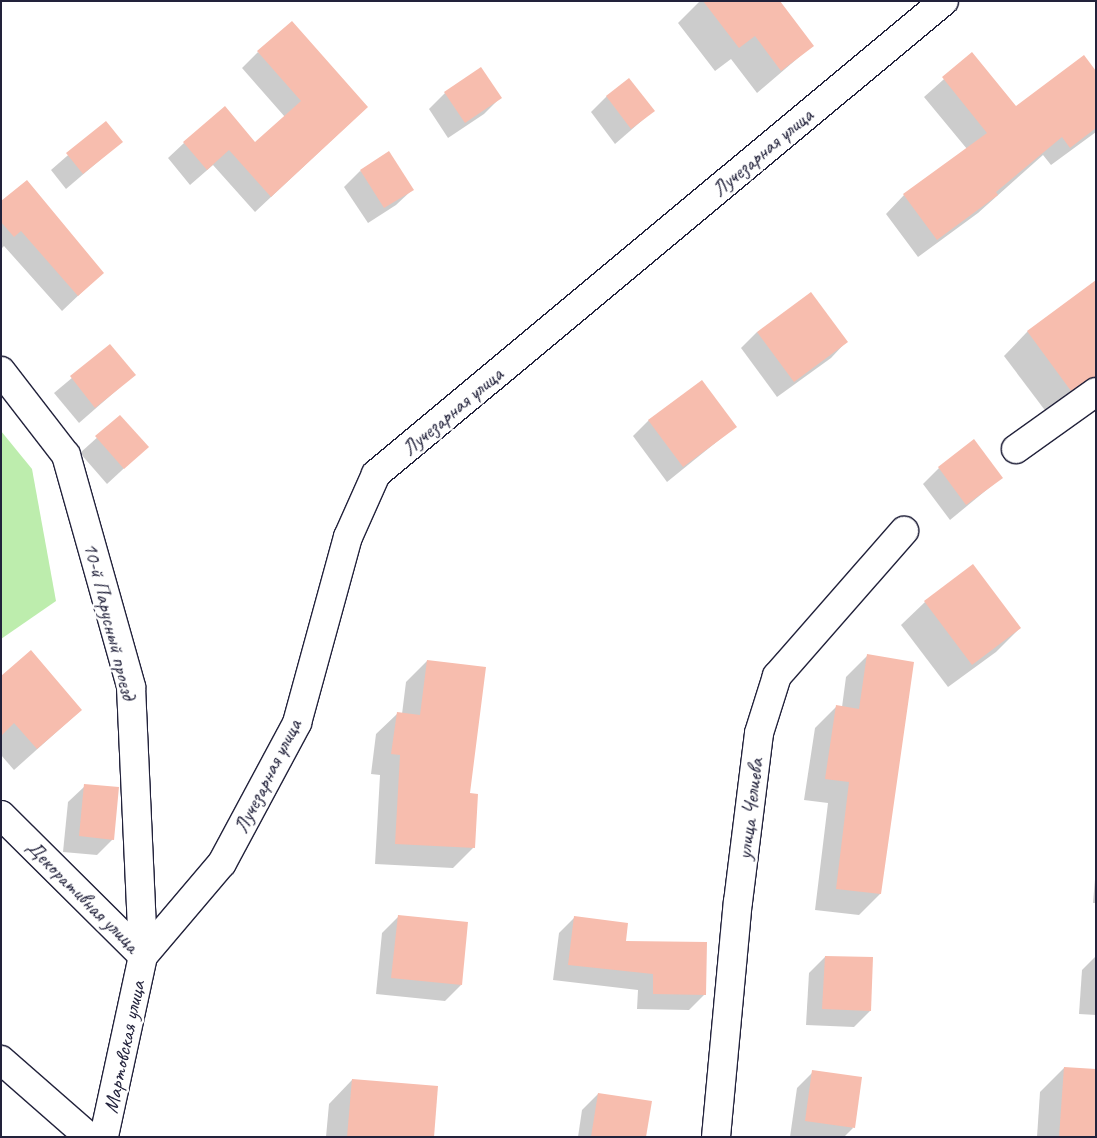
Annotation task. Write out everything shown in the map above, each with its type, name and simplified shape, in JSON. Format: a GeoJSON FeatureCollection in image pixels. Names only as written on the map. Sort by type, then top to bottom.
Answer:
{"type":"FeatureCollection","features":[{"type":"Feature","properties":{"kind":"street","name":"Лучезарная улица"},"geometry":{"type":"LineString","coordinates":[[143,956],[222,863],[297,723],[348,537],[376,474],[944,1]]}},
{"type":"Feature","properties":{"kind":"street","name":"10-й Парусный проезд"},"geometry":{"type":"LineString","coordinates":[[1,371],[66,455],[130,687],[143,956]]}},
{"type":"Feature","properties":{"kind":"street"},"geometry":{"type":"LineString","coordinates":[[1016,449],[1096,392]]}},
{"type":"Feature","properties":{"kind":"street","name":"улица Челиева"},"geometry":{"type":"LineString","coordinates":[[716,1137],[738,902],[759,732],[777,676],[805,639],[904,531]]}},
{"type":"Feature","properties":{"kind":"street","name":"Декоративная улица"},"geometry":{"type":"LineString","coordinates":[[1,815],[143,956]]}},
{"type":"Feature","properties":{"kind":"street","name":"Мартовская улица"},"geometry":{"type":"LineString","coordinates":[[104,1137],[143,956]]}},
{"type":"Feature","properties":{"kind":"street"},"geometry":{"type":"LineString","coordinates":[[1,1060],[88,1137]]}},
{"type":"Feature","properties":{"kind":"green space"},"geometry":{"type":"Polygon","coordinates":[[[1,431],[32,469],[56,601],[1,639],[1,431]]]}},
{"type":"Feature","properties":{"kind":"building"},"geometry":{"type":"Polygon","coordinates":[[[703,1],[780,1],[814,46],[781,71],[755,36],[739,48],[703,1]]]}},
{"type":"Feature","properties":{"kind":"building"},"geometry":{"type":"Polygon","coordinates":[[[292,21],[368,107],[271,197],[229,150],[207,170],[183,142],[225,106],[255,142],[301,101],[257,51],[292,21]]]}},
{"type":"Feature","properties":{"kind":"building"},"geometry":{"type":"Polygon","coordinates":[[[972,52],[1016,106],[1084,55],[1096,71],[1096,128],[1070,148],[1062,137],[996,192],[998,195],[937,240],[903,194],[987,133],[942,77],[972,52]]]}},
{"type":"Feature","properties":{"kind":"building"},"geometry":{"type":"Polygon","coordinates":[[[481,67],[502,98],[465,123],[444,92],[481,67]]]}},
{"type":"Feature","properties":{"kind":"building"},"geometry":{"type":"Polygon","coordinates":[[[629,78],[655,111],[631,129],[606,96],[629,78]]]}},
{"type":"Feature","properties":{"kind":"building"},"geometry":{"type":"Polygon","coordinates":[[[106,121],[123,142],[83,174],[66,153],[106,121]]]}},
{"type":"Feature","properties":{"kind":"building"},"geometry":{"type":"Polygon","coordinates":[[[389,151],[414,190],[384,208],[360,170],[389,151]]]}},
{"type":"Feature","properties":{"kind":"building"},"geometry":{"type":"Polygon","coordinates":[[[27,180],[104,273],[78,296],[21,231],[14,237],[1,222],[1,201],[27,180]]]}},
{"type":"Feature","properties":{"kind":"building"},"geometry":{"type":"Polygon","coordinates":[[[1096,280],[1096,377],[1071,391],[1027,331],[1096,280]]]}},
{"type":"Feature","properties":{"kind":"building"},"geometry":{"type":"Polygon","coordinates":[[[811,292],[848,342],[794,382],[757,332],[811,292]]]}},
{"type":"Feature","properties":{"kind":"building"},"geometry":{"type":"Polygon","coordinates":[[[110,344],[136,375],[95,408],[70,376],[110,344]]]}},
{"type":"Feature","properties":{"kind":"building"},"geometry":{"type":"Polygon","coordinates":[[[702,380],[737,427],[683,467],[648,420],[702,380]]]}},
{"type":"Feature","properties":{"kind":"building"},"geometry":{"type":"Polygon","coordinates":[[[120,415],[149,447],[124,469],[95,436],[120,415]]]}},
{"type":"Feature","properties":{"kind":"building"},"geometry":{"type":"Polygon","coordinates":[[[974,439],[1003,478],[966,505],[938,467],[974,439]]]}},
{"type":"Feature","properties":{"kind":"building"},"geometry":{"type":"Polygon","coordinates":[[[973,564],[1021,628],[972,665],[924,601],[973,564]]]}},
{"type":"Feature","properties":{"kind":"building"},"geometry":{"type":"Polygon","coordinates":[[[31,650],[82,710],[37,749],[14,723],[1,736],[1,676],[31,650]]]}},
{"type":"Feature","properties":{"kind":"building"},"geometry":{"type":"Polygon","coordinates":[[[867,654],[914,662],[881,894],[836,889],[849,782],[825,779],[836,705],[859,709],[867,654]]]}},
{"type":"Feature","properties":{"kind":"building"},"geometry":{"type":"Polygon","coordinates":[[[427,660],[486,667],[470,793],[478,794],[475,848],[395,844],[400,755],[391,754],[397,712],[420,715],[427,660]]]}},
{"type":"Feature","properties":{"kind":"building"},"geometry":{"type":"Polygon","coordinates":[[[84,784],[119,787],[114,840],[79,836],[84,784]]]}},
{"type":"Feature","properties":{"kind":"building"},"geometry":{"type":"Polygon","coordinates":[[[398,915],[468,922],[462,985],[391,978],[398,915]]]}},
{"type":"Feature","properties":{"kind":"building"},"geometry":{"type":"Polygon","coordinates":[[[574,916],[628,923],[626,941],[707,942],[706,995],[653,994],[653,974],[568,965],[574,916]]]}},
{"type":"Feature","properties":{"kind":"building"},"geometry":{"type":"Polygon","coordinates":[[[825,956],[873,957],[871,1011],[822,1009],[825,956]]]}},
{"type":"Feature","properties":{"kind":"building"},"geometry":{"type":"Polygon","coordinates":[[[1064,1067],[1096,1069],[1096,1137],[1059,1137],[1064,1067]]]}},
{"type":"Feature","properties":{"kind":"building"},"geometry":{"type":"Polygon","coordinates":[[[812,1070],[862,1077],[855,1128],[805,1121],[812,1070]]]}},
{"type":"Feature","properties":{"kind":"building"},"geometry":{"type":"Polygon","coordinates":[[[352,1079],[438,1086],[434,1137],[347,1137],[352,1079]]]}},
{"type":"Feature","properties":{"kind":"building"},"geometry":{"type":"Polygon","coordinates":[[[598,1093],[652,1101],[646,1137],[591,1137],[598,1093]]]}}]}
